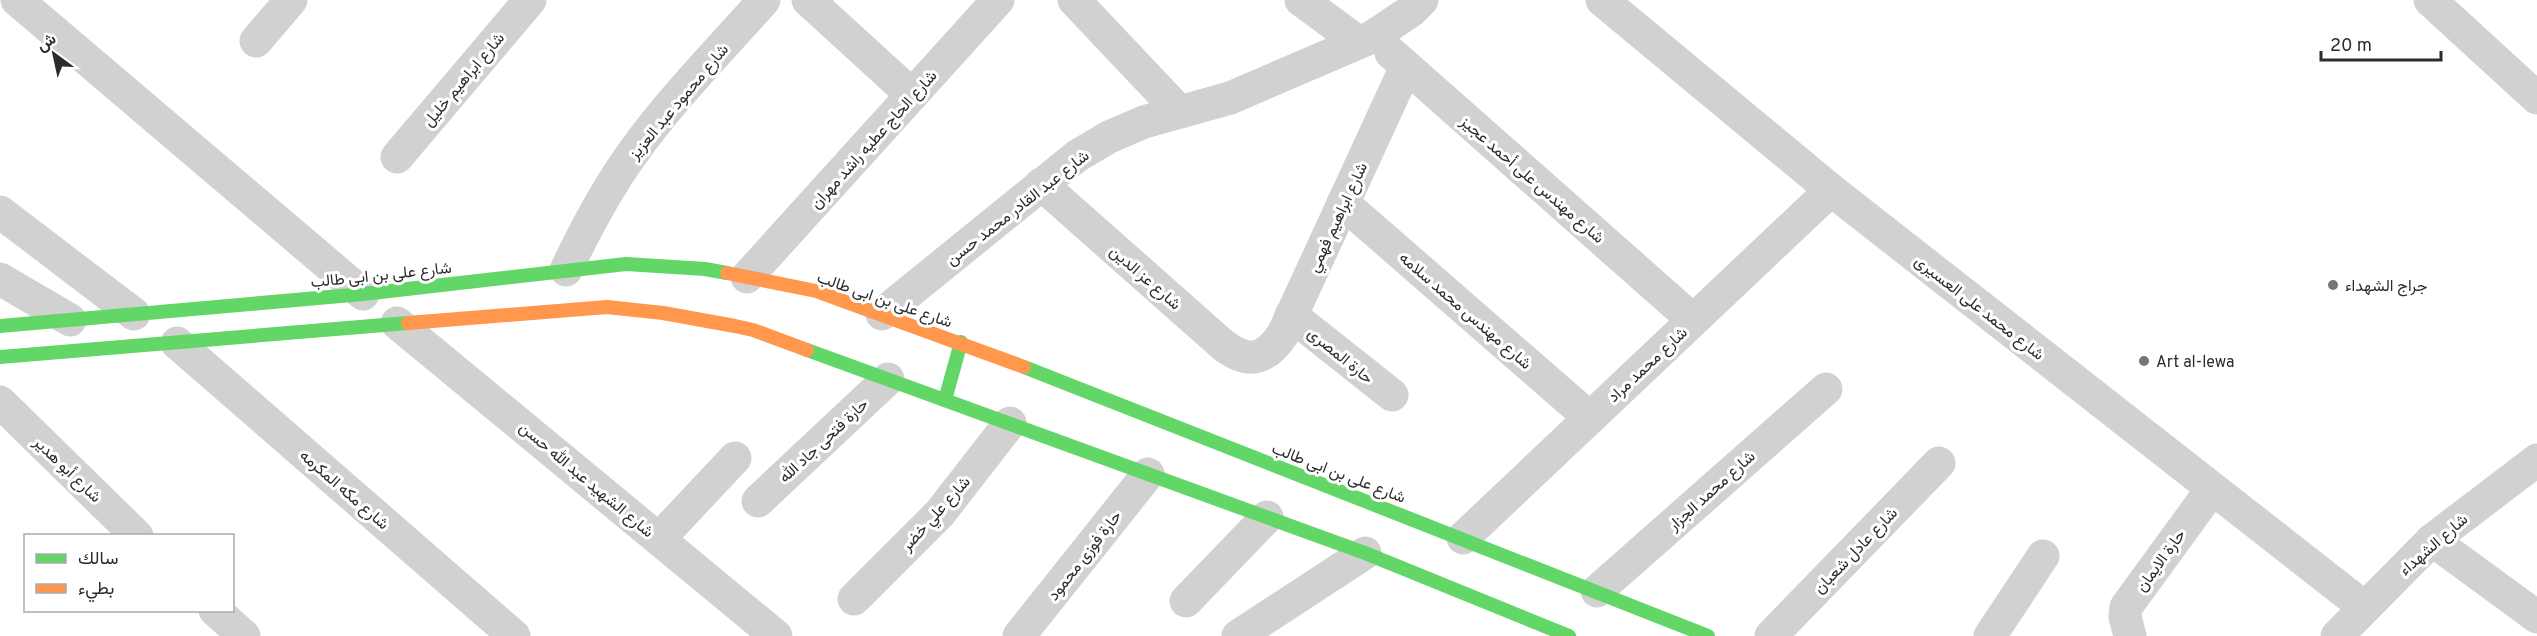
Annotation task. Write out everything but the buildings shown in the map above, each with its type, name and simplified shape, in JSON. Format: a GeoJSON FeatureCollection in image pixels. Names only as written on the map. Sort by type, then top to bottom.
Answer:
{"type":"FeatureCollection","features":[{"type":"Feature","properties":{"kind":"street"},"geometry":{"type":"LineString","coordinates":[[16,0],[363,294]]}},
{"type":"Feature","properties":{"kind":"street"},"geometry":{"type":"LineString","coordinates":[[255,41],[291,0]]}},
{"type":"Feature","properties":{"kind":"street","name":"شارع ابراهيم خليل"},"geometry":{"type":"LineString","coordinates":[[397,157],[530,0]]}},
{"type":"Feature","properties":{"kind":"street","name":"شارع محمود عبد العزيز"},"geometry":{"type":"LineString","coordinates":[[566,270],[585,230],[632,154],[659,118],[764,0]]}},
{"type":"Feature","properties":{"kind":"street"},"geometry":{"type":"LineString","coordinates":[[808,0],[912,95]]}},
{"type":"Feature","properties":{"kind":"street","name":"شارع الحاج عطيه راشد مهران"},"geometry":{"type":"LineString","coordinates":[[747,277],[998,0]]}},
{"type":"Feature","properties":{"kind":"street"},"geometry":{"type":"LineString","coordinates":[[1074,0],[1179,111]]}},
{"type":"Feature","properties":{"kind":"street","name":"شارع مهندس على أحمد عجيز"},"geometry":{"type":"LineString","coordinates":[[1301,0],[1406,68],[1693,320]]}},
{"type":"Feature","properties":{"kind":"street","name":"شارع عبد القادر محمد حسن"},"geometry":{"type":"LineString","coordinates":[[882,314],[1041,184],[1077,156],[1109,137],[1144,122],[1230,98],[1365,40],[1387,29],[1422,0]]}},
{"type":"Feature","properties":{"kind":"street","name":"شارع محمد على العسيرى"},"geometry":{"type":"LineString","coordinates":[[1602,0],[1831,190],[2364,607]]}},
{"type":"Feature","properties":{"kind":"street"},"geometry":{"type":"LineString","coordinates":[[2430,0],[2537,98]]}},
{"type":"Feature","properties":{"kind":"street","name":"شارع ابراهيم فهمي"},"geometry":{"type":"LineString","coordinates":[[1256,357],[1272,350],[1283,334],[1406,68]]}},
{"type":"Feature","properties":{"kind":"street","name":"شارع عز الدين"},"geometry":{"type":"LineString","coordinates":[[1041,184],[1223,345],[1237,356],[1256,357]]}},
{"type":"Feature","properties":{"kind":"street","name":"شارع محمد مراد"},"geometry":{"type":"LineString","coordinates":[[1463,538],[1831,190]]}},
{"type":"Feature","properties":{"kind":"street","name":"شارع مهندس محمد سلامه"},"geometry":{"type":"LineString","coordinates":[[1343,203],[1590,418]]}},
{"type":"Feature","properties":{"kind":"street"},"geometry":{"type":"LineString","coordinates":[[0,213],[134,314]]}},
{"type":"Feature","properties":{"kind":"street","name":"شارع على بن ابى طالب"},"geometry":{"type":"LineString","coordinates":[[0,326],[363,294],[626,264],[705,269],[816,291],[960,342],[1708,636]]}},
{"type":"Feature","properties":{"kind":"street"},"geometry":{"type":"LineString","coordinates":[[0,279],[70,320]]}},
{"type":"Feature","properties":{"kind":"street"},"geometry":{"type":"LineString","coordinates":[[0,357],[397,323],[607,308],[656,311],[705,319],[753,330],[1267,517],[1365,553],[1569,636]]}},
{"type":"Feature","properties":{"kind":"street","name":"حارة المصرى"},"geometry":{"type":"LineString","coordinates":[[1291,315],[1392,395]]}},
{"type":"Feature","properties":{"kind":"street","name":"شارع الشهيد عبد الله حسن"},"geometry":{"type":"LineString","coordinates":[[397,323],[776,636]]}},
{"type":"Feature","properties":{"kind":"street"},"geometry":{"type":"LineString","coordinates":[[945,400],[960,342]]}},
{"type":"Feature","properties":{"kind":"street","name":"شارع مكه المكرمه"},"geometry":{"type":"LineString","coordinates":[[177,343],[514,636]]}},
{"type":"Feature","properties":{"kind":"street","name":"حارة فتحى جاد الله"},"geometry":{"type":"LineString","coordinates":[[758,501],[888,379]]}},
{"type":"Feature","properties":{"kind":"street","name":"شارع محمد الجزار"},"geometry":{"type":"LineString","coordinates":[[1597,591],[1826,389]]}},
{"type":"Feature","properties":{"kind":"street","name":"شارع أبو هدير"},"geometry":{"type":"LineString","coordinates":[[0,402],[135,534]]}},
{"type":"Feature","properties":{"kind":"street","name":"شارع علي خضر"},"geometry":{"type":"LineString","coordinates":[[854,599],[940,513],[1010,423]]}},
{"type":"Feature","properties":{"kind":"street"},"geometry":{"type":"LineString","coordinates":[[659,539],[735,458]]}},
{"type":"Feature","properties":{"kind":"street","name":"شارع الشهداء"},"geometry":{"type":"LineString","coordinates":[[2337,636],[2432,540],[2537,460]]}},
{"type":"Feature","properties":{"kind":"street","name":"شارع عادل شعبان"},"geometry":{"type":"LineString","coordinates":[[1771,636],[1939,463]]}},
{"type":"Feature","properties":{"kind":"street","name":"حارة فوزى محمود"},"geometry":{"type":"LineString","coordinates":[[1020,636],[1148,474]]}},
{"type":"Feature","properties":{"kind":"street","name":"حارة الايمان"},"geometry":{"type":"LineString","coordinates":[[2130,636],[2125,617],[2126,607],[2212,489]]}},
{"type":"Feature","properties":{"kind":"street"},"geometry":{"type":"LineString","coordinates":[[1186,601],[1267,517]]}},
{"type":"Feature","properties":{"kind":"street"},"geometry":{"type":"LineString","coordinates":[[2432,540],[2537,617]]}},
{"type":"Feature","properties":{"kind":"street"},"geometry":{"type":"LineString","coordinates":[[1238,636],[1365,553]]}},
{"type":"Feature","properties":{"kind":"street"},"geometry":{"type":"LineString","coordinates":[[1990,636],[2043,556]]}},
{"type":"Feature","properties":{"kind":"street"},"geometry":{"type":"LineString","coordinates":[[217,612],[244,636]]}},
{"type":"Feature","properties":{"kind":"traffic: fast"},"geometry":{"type":"LineString","coordinates":[[0,326],[363,294],[626,264],[705,269],[727,273]]}},
{"type":"Feature","properties":{"kind":"traffic: fast"},"geometry":{"type":"LineString","coordinates":[[0,357],[408,323]]}},
{"type":"Feature","properties":{"kind":"traffic: fast"},"geometry":{"type":"LineString","coordinates":[[945,400],[961,342]]}},
{"type":"Feature","properties":{"kind":"traffic: fast"},"geometry":{"type":"LineString","coordinates":[[807,350],[1365,553],[1569,636]]}},
{"type":"Feature","properties":{"kind":"traffic: fast"},"geometry":{"type":"LineString","coordinates":[[1024,367],[1708,636]]}},
{"type":"Feature","properties":{"kind":"traffic: slow"},"geometry":{"type":"LineString","coordinates":[[727,273],[816,291],[1024,367]]}},
{"type":"Feature","properties":{"kind":"traffic: slow"},"geometry":{"type":"LineString","coordinates":[[408,323],[607,307],[663,313],[735,326],[753,330],[807,350]]}},
{"type":"Feature","properties":{"kind":"place","name":"جراج الشهداء"},"geometry":{"type":"Point","coordinates":[2333,285]}},
{"type":"Feature","properties":{"kind":"place","name":"Art al-lewa"},"geometry":{"type":"Point","coordinates":[2144,361]}}]}
